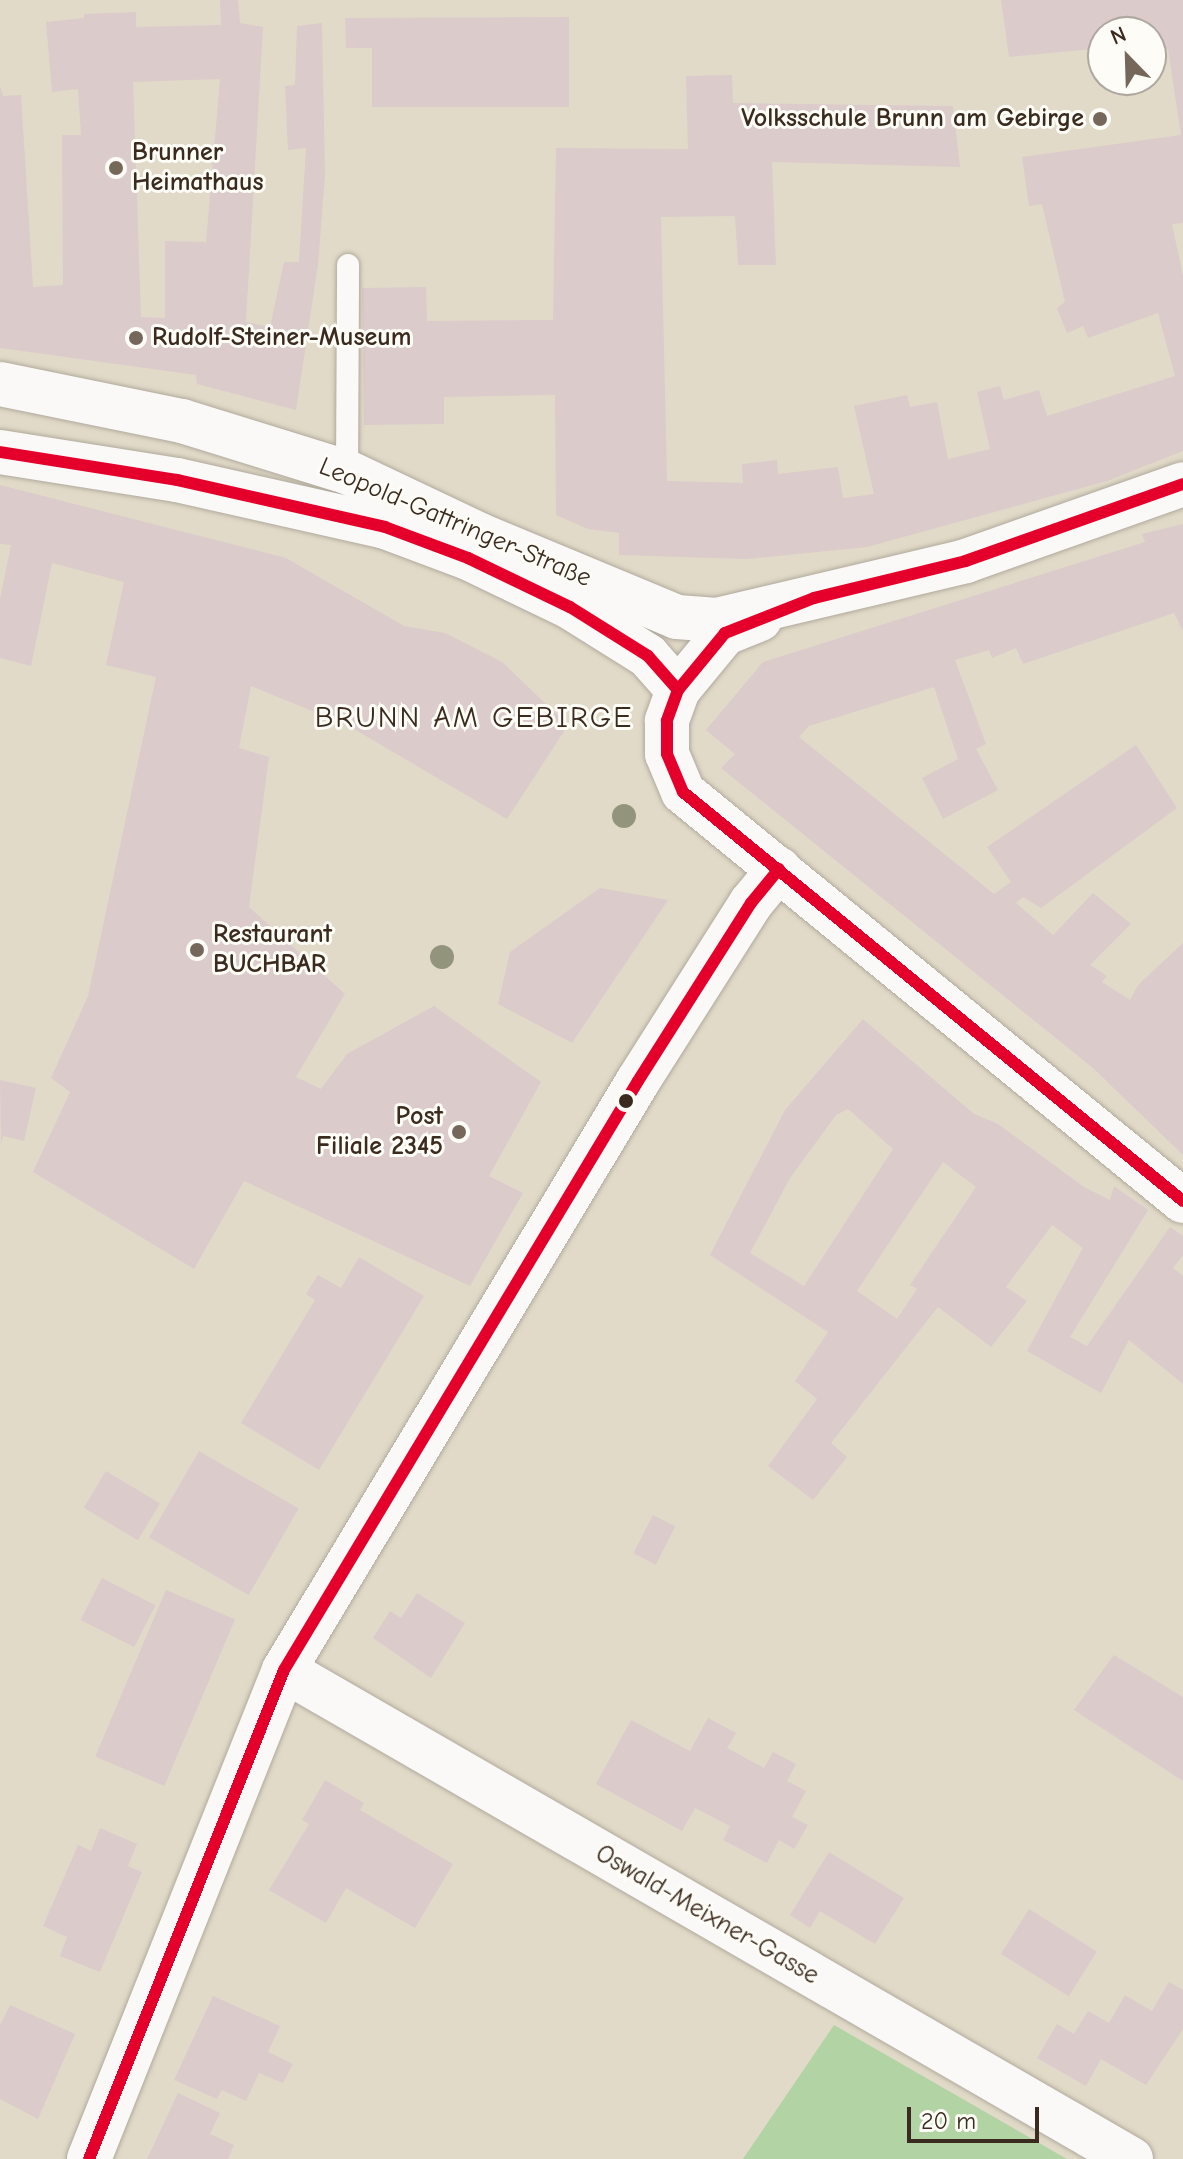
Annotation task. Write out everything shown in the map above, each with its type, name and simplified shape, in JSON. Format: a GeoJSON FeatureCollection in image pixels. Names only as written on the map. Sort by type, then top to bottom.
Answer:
{"type":"FeatureCollection","features":[{"type":"Feature","properties":{"kind":"main road","name":"Leopold-Gattringer-Straße"},"geometry":{"type":"LineString","coordinates":[[0,384],[182,421],[347,472],[480,535],[677,617],[717,620],[814,598]]}},
{"type":"Feature","properties":{"kind":"main road","name":"Leopold-Gattringer-Straße"},"geometry":{"type":"LineString","coordinates":[[0,452],[177,480],[385,527],[468,558],[570,607],[648,656],[678,690]]}},
{"type":"Feature","properties":{"kind":"main road"},"geometry":{"type":"LineString","coordinates":[[1183,484],[966,561],[814,598],[725,633],[678,690],[667,721],[667,754],[683,792],[1183,1201]]}},
{"type":"Feature","properties":{"kind":"main road"},"geometry":{"type":"LineString","coordinates":[[89,2159],[284,1670],[638,1081],[751,903],[779,869]]}},
{"type":"Feature","properties":{"kind":"main road","name":"Oswald-Meixner-Gasse"},"geometry":{"type":"LineString","coordinates":[[284,1670],[1131,2159]]}},
{"type":"Feature","properties":{"kind":"lane"},"geometry":{"type":"LineString","coordinates":[[347,472],[348,265]]}},
{"type":"Feature","properties":{"kind":"green space"},"geometry":{"type":"Polygon","coordinates":[[[834,2025],[1067,2159],[743,2159],[834,2025]]]}},
{"type":"Feature","properties":{"kind":"building"},"geometry":{"type":"Polygon","coordinates":[[[220,0],[238,0],[240,23],[263,27],[246,322],[270,327],[284,262],[299,262],[306,148],[288,150],[285,86],[295,85],[297,26],[322,23],[325,175],[318,265],[296,410],[197,384],[196,375],[0,348],[0,86],[3,96],[21,95],[33,287],[63,285],[62,135],[81,135],[78,89],[52,92],[46,22],[84,18],[84,14],[136,12],[136,27],[221,25],[220,0]],[[220,79],[133,82],[141,317],[165,318],[165,241],[206,242],[220,79]]]}},
{"type":"Feature","properties":{"kind":"building"},"geometry":{"type":"Polygon","coordinates":[[[1001,0],[1183,0],[1183,223],[1172,224],[1183,276],[1183,451],[1107,481],[867,547],[747,559],[619,555],[619,533],[588,529],[556,515],[555,395],[444,397],[444,424],[364,425],[362,288],[426,287],[427,321],[553,320],[556,148],[688,149],[686,76],[732,75],[733,103],[953,106],[960,167],[772,162],[776,265],[738,265],[735,216],[661,217],[667,481],[743,483],[742,464],[777,460],[778,474],[838,467],[843,498],[874,494],[854,406],[907,395],[910,407],[937,402],[948,459],[990,449],[977,392],[1000,386],[1004,400],[1039,390],[1047,416],[1175,376],[1158,313],[1088,338],[1083,326],[1067,333],[1057,308],[1065,302],[1042,204],[1029,206],[1022,157],[1181,135],[1167,50],[1167,16],[1087,16],[1087,50],[1009,57],[1001,0]]]}},
{"type":"Feature","properties":{"kind":"building"},"geometry":{"type":"Polygon","coordinates":[[[569,17],[569,107],[372,107],[372,48],[346,48],[345,18],[569,17]]]}},
{"type":"Feature","properties":{"kind":"building"},"geometry":{"type":"Polygon","coordinates":[[[0,485],[286,558],[404,626],[445,633],[502,662],[568,725],[507,819],[349,726],[251,686],[239,748],[269,757],[249,907],[345,994],[296,1077],[321,1089],[347,1054],[434,1006],[541,1082],[489,1176],[523,1193],[470,1286],[244,1181],[194,1269],[33,1172],[70,1092],[51,1078],[88,996],[156,677],[106,665],[124,582],[52,563],[31,666],[0,658],[0,599],[11,545],[0,544],[0,485]]]}},
{"type":"Feature","properties":{"kind":"building"},"geometry":{"type":"Polygon","coordinates":[[[1183,524],[1183,631],[1174,613],[1023,664],[1016,648],[992,658],[989,650],[955,660],[986,744],[976,749],[998,790],[943,819],[922,778],[958,759],[934,687],[809,726],[799,737],[994,894],[1011,882],[987,847],[1136,745],[1177,808],[1041,908],[1023,897],[1016,903],[1053,935],[1093,893],[1131,924],[1090,965],[1107,976],[1102,982],[1130,1000],[1138,985],[1183,943],[1183,1155],[1093,1068],[721,768],[735,754],[706,730],[763,662],[1145,542],[1142,534],[1183,524]]]}},
{"type":"Feature","properties":{"kind":"building"},"geometry":{"type":"Polygon","coordinates":[[[600,888],[668,900],[572,1043],[498,1004],[510,952],[600,888]]]}},
{"type":"Feature","properties":{"kind":"building"},"geometry":{"type":"Polygon","coordinates":[[[863,1019],[974,1114],[998,1124],[1084,1187],[1110,1200],[1114,1186],[1148,1210],[1070,1337],[1087,1346],[1170,1227],[1183,1236],[1183,1255],[1173,1268],[1183,1276],[1183,1384],[1129,1340],[1101,1393],[1027,1351],[1083,1248],[1052,1225],[1006,1287],[1027,1301],[991,1347],[938,1307],[831,1443],[847,1457],[813,1500],[768,1466],[817,1399],[795,1381],[828,1332],[710,1255],[785,1110],[863,1019]],[[848,1109],[836,1115],[790,1178],[750,1253],[804,1286],[893,1149],[848,1109]],[[943,1162],[857,1291],[897,1319],[917,1289],[910,1285],[976,1187],[943,1162]]]}},
{"type":"Feature","properties":{"kind":"building"},"geometry":{"type":"Polygon","coordinates":[[[0,1080],[36,1088],[24,1141],[3,1136],[1,1145],[0,1080]]]}},
{"type":"Feature","properties":{"kind":"building"},"geometry":{"type":"Polygon","coordinates":[[[359,1257],[424,1296],[319,1470],[241,1423],[315,1300],[306,1294],[318,1275],[341,1288],[359,1257]]]}},
{"type":"Feature","properties":{"kind":"building"},"geometry":{"type":"Polygon","coordinates":[[[199,1451],[299,1508],[249,1595],[149,1538],[199,1451]]]}},
{"type":"Feature","properties":{"kind":"building"},"geometry":{"type":"Polygon","coordinates":[[[106,1471],[160,1503],[138,1540],[84,1508],[106,1471]]]}},
{"type":"Feature","properties":{"kind":"building"},"geometry":{"type":"Polygon","coordinates":[[[653,1515],[675,1526],[656,1565],[633,1553],[653,1515]]]}},
{"type":"Feature","properties":{"kind":"building"},"geometry":{"type":"Polygon","coordinates":[[[102,1578],[155,1605],[134,1647],[81,1620],[102,1578]]]}},
{"type":"Feature","properties":{"kind":"building"},"geometry":{"type":"Polygon","coordinates":[[[166,1590],[235,1619],[164,1786],[95,1757],[166,1590]]]}},
{"type":"Feature","properties":{"kind":"building"},"geometry":{"type":"Polygon","coordinates":[[[417,1593],[465,1623],[431,1678],[373,1638],[390,1611],[401,1618],[417,1593]]]}},
{"type":"Feature","properties":{"kind":"building"},"geometry":{"type":"Polygon","coordinates":[[[1114,1655],[1183,1697],[1183,1781],[1074,1710],[1114,1655]]]}},
{"type":"Feature","properties":{"kind":"building"},"geometry":{"type":"Polygon","coordinates":[[[708,1718],[736,1733],[727,1748],[764,1768],[773,1752],[796,1764],[787,1781],[806,1791],[792,1817],[808,1825],[794,1849],[779,1840],[767,1863],[723,1840],[730,1826],[695,1808],[682,1831],[596,1784],[631,1720],[690,1751],[708,1718]]]}},
{"type":"Feature","properties":{"kind":"building"},"geometry":{"type":"Polygon","coordinates":[[[325,1780],[364,1803],[360,1810],[453,1864],[415,1928],[346,1888],[326,1923],[269,1890],[309,1824],[302,1820],[325,1780]]]}},
{"type":"Feature","properties":{"kind":"building"},"geometry":{"type":"Polygon","coordinates":[[[100,1828],[137,1844],[128,1866],[142,1872],[100,1972],[60,1956],[67,1937],[43,1926],[78,1845],[91,1851],[100,1828]]]}},
{"type":"Feature","properties":{"kind":"building"},"geometry":{"type":"Polygon","coordinates":[[[829,1852],[904,1898],[875,1944],[820,1911],[810,1928],[790,1915],[829,1852]]]}},
{"type":"Feature","properties":{"kind":"building"},"geometry":{"type":"Polygon","coordinates":[[[1029,1909],[1097,1951],[1069,1996],[1001,1954],[1029,1909]]]}},
{"type":"Feature","properties":{"kind":"building"},"geometry":{"type":"Polygon","coordinates":[[[1169,1982],[1183,1990],[1183,2029],[1146,2085],[1101,2059],[1086,2086],[1037,2058],[1057,2024],[1074,2034],[1088,2011],[1109,2023],[1125,1995],[1152,2011],[1169,1982]]]}},
{"type":"Feature","properties":{"kind":"building"},"geometry":{"type":"Polygon","coordinates":[[[213,1996],[280,2026],[268,2052],[293,2064],[283,2083],[259,2073],[246,2101],[222,2090],[217,2099],[174,2080],[213,1996]]]}},
{"type":"Feature","properties":{"kind":"building"},"geometry":{"type":"Polygon","coordinates":[[[10,2005],[75,2034],[38,2119],[0,2099],[0,2025],[10,2005]]]}},
{"type":"Feature","properties":{"kind":"building"},"geometry":{"type":"Polygon","coordinates":[[[178,2093],[220,2113],[210,2134],[234,2145],[228,2159],[147,2159],[178,2093]]]}},
{"type":"Feature","properties":{"kind":"transit line"},"geometry":{"type":"LineString","coordinates":[[0,452],[177,480],[385,527],[468,558],[570,607],[648,656],[678,690]]}},
{"type":"Feature","properties":{"kind":"transit line"},"geometry":{"type":"LineString","coordinates":[[1183,484],[966,561],[814,598],[725,633],[678,690],[667,721],[667,754],[683,792],[1183,1201]]}},
{"type":"Feature","properties":{"kind":"transit line"},"geometry":{"type":"LineString","coordinates":[[89,2159],[284,1670],[638,1081],[751,903],[779,869]]}},
{"type":"Feature","properties":{"kind":"place","name":"Volksschule Brunn am Gebirge"},"geometry":{"type":"Point","coordinates":[1100,119]}},
{"type":"Feature","properties":{"kind":"place","name":"Brunner Heimathaus"},"geometry":{"type":"Point","coordinates":[116,168]}},
{"type":"Feature","properties":{"kind":"place","name":"Rudolf-Steiner-Museum"},"geometry":{"type":"Point","coordinates":[136,338]}},
{"type":"Feature","properties":{"kind":"place","name":"Restaurant BUCHBAR"},"geometry":{"type":"Point","coordinates":[197,950]}},
{"type":"Feature","properties":{"kind":"place","name":"Post Filiale 2345"},"geometry":{"type":"Point","coordinates":[459,1132]}},
{"type":"Feature","properties":{"kind":"district","name":"BRUNN AM GEBIRGE"},"geometry":{"type":"Point","coordinates":[474,718]}}]}
